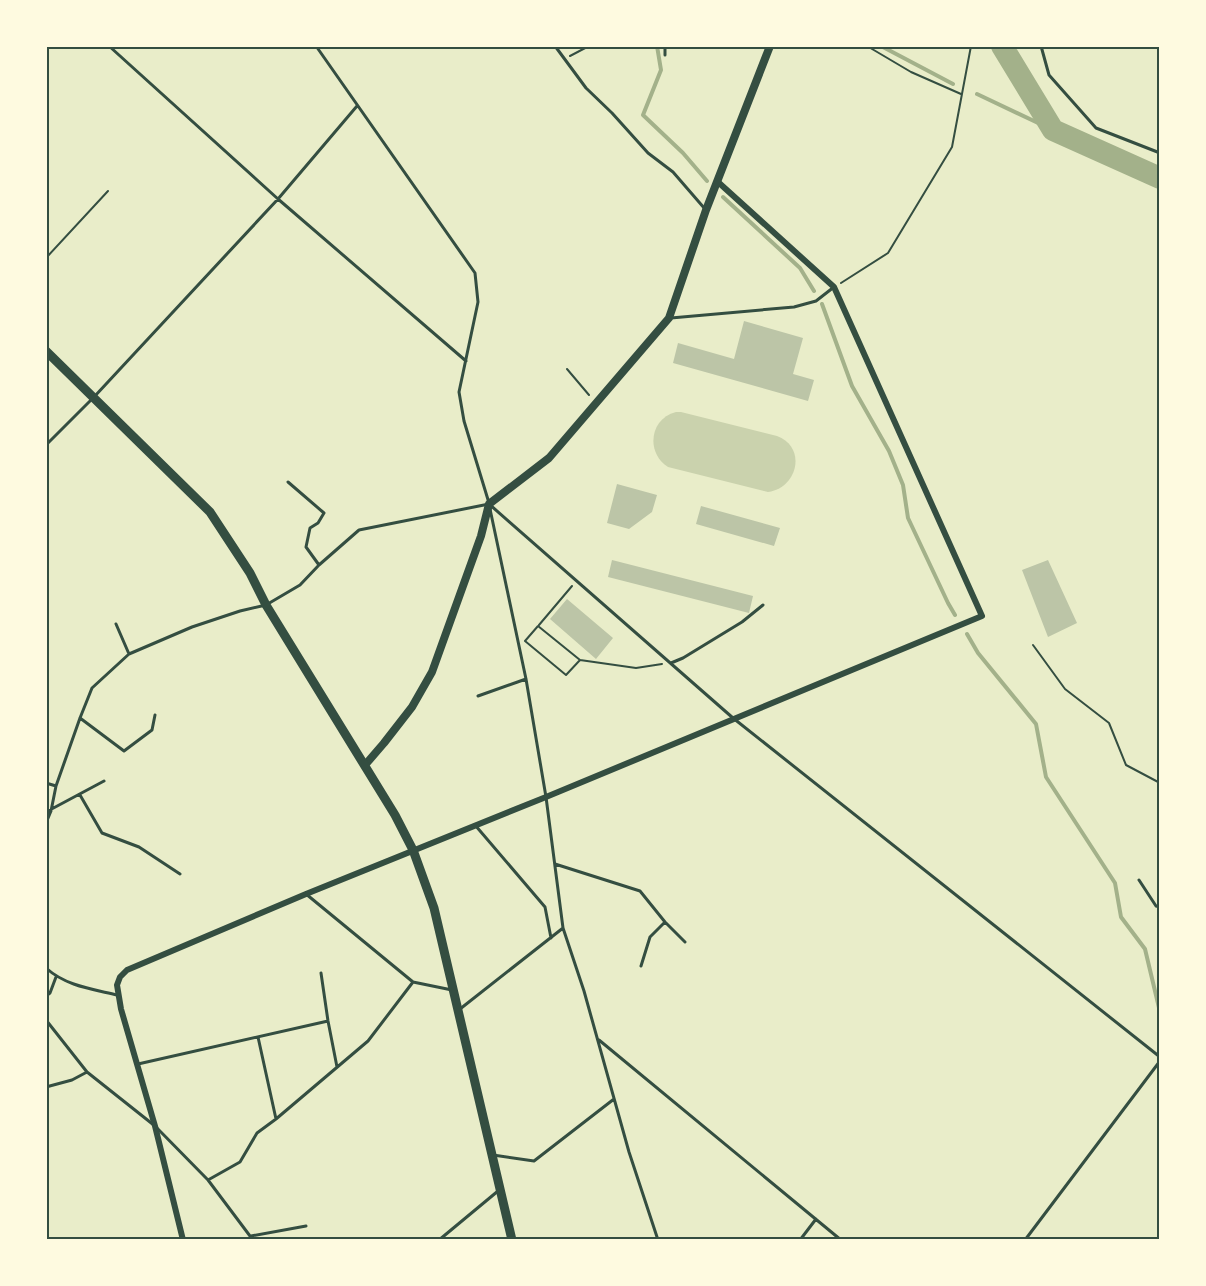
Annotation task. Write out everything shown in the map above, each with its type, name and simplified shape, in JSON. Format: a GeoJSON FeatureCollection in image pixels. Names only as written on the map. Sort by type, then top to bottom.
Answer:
{"type":"FeatureCollection","features":[{"type":"Feature","properties":{"kind":"main road"},"geometry":{"type":"LineString","coordinates":[[46,351],[210,512],[250,573],[266,605],[395,815],[413,850],[434,908],[512,1239]]}},
{"type":"Feature","properties":{"kind":"street"},"geometry":{"type":"LineString","coordinates":[[365,765],[412,707],[432,672],[481,536],[489,504],[549,458],[669,318],[706,210],[770,46]]}},
{"type":"Feature","properties":{"kind":"street"},"geometry":{"type":"LineString","coordinates":[[183,1239],[155,1126],[121,1009],[117,985],[120,976],[127,970],[982,616],[834,287],[718,182]]}},
{"type":"Feature","properties":{"kind":"lane"},"geometry":{"type":"LineString","coordinates":[[109,46],[278,199],[466,361]]}},
{"type":"Feature","properties":{"kind":"lane"},"geometry":{"type":"LineString","coordinates":[[316,46],[475,273],[478,302],[459,392],[464,421],[489,504],[526,679],[546,797],[563,928],[598,1039],[629,1152],[658,1239]]}},
{"type":"Feature","properties":{"kind":"lane"},"geometry":{"type":"LineString","coordinates":[[555,46],[586,88],[612,112],[648,153],[673,172],[706,210]]}},
{"type":"Feature","properties":{"kind":"lane"},"geometry":{"type":"LineString","coordinates":[[665,46],[665,55]]}},
{"type":"Feature","properties":{"kind":"lane"},"geometry":{"type":"LineString","coordinates":[[1041,46],[1049,75],[1096,128],[1160,153]]}},
{"type":"Feature","properties":{"kind":"lane"},"geometry":{"type":"LineString","coordinates":[[46,445],[94,397],[278,199],[357,106]]}},
{"type":"Feature","properties":{"kind":"lane"},"geometry":{"type":"LineString","coordinates":[[669,318],[794,307],[816,301],[834,287]]}},
{"type":"Feature","properties":{"kind":"lane"},"geometry":{"type":"LineString","coordinates":[[288,483],[324,513],[318,523],[310,528],[306,547],[319,565]]}},
{"type":"Feature","properties":{"kind":"lane"},"geometry":{"type":"LineString","coordinates":[[46,823],[56,786],[92,688],[129,654],[192,627],[266,605],[300,585],[359,530],[489,504]]}},
{"type":"Feature","properties":{"kind":"lane"},"geometry":{"type":"LineString","coordinates":[[489,504],[733,718],[1160,1059],[1025,1239]]}},
{"type":"Feature","properties":{"kind":"lane"},"geometry":{"type":"LineString","coordinates":[[671,663],[733,628],[763,605]]}},
{"type":"Feature","properties":{"kind":"lane"},"geometry":{"type":"LineString","coordinates":[[116,624],[129,654]]}},
{"type":"Feature","properties":{"kind":"lane"},"geometry":{"type":"LineString","coordinates":[[478,696],[526,679]]}},
{"type":"Feature","properties":{"kind":"lane"},"geometry":{"type":"LineString","coordinates":[[80,718],[124,751],[152,730],[155,715]]}},
{"type":"Feature","properties":{"kind":"lane"},"geometry":{"type":"LineString","coordinates":[[49,812],[104,781]]}},
{"type":"Feature","properties":{"kind":"lane"},"geometry":{"type":"LineString","coordinates":[[46,783],[56,786]]}},
{"type":"Feature","properties":{"kind":"lane"},"geometry":{"type":"LineString","coordinates":[[80,795],[102,833],[139,847],[180,874]]}},
{"type":"Feature","properties":{"kind":"lane"},"geometry":{"type":"LineString","coordinates":[[475,825],[545,907],[551,938]]}},
{"type":"Feature","properties":{"kind":"lane"},"geometry":{"type":"LineString","coordinates":[[555,864],[640,891],[685,942]]}},
{"type":"Feature","properties":{"kind":"lane"},"geometry":{"type":"LineString","coordinates":[[1139,880],[1156,906],[1160,908]]}},
{"type":"Feature","properties":{"kind":"lane"},"geometry":{"type":"LineString","coordinates":[[306,894],[413,982],[454,990]]}},
{"type":"Feature","properties":{"kind":"lane"},"geometry":{"type":"LineString","coordinates":[[641,966],[650,937],[665,922]]}},
{"type":"Feature","properties":{"kind":"lane"},"geometry":{"type":"LineString","coordinates":[[459,1010],[563,928]]}},
{"type":"Feature","properties":{"kind":"lane"},"geometry":{"type":"LineString","coordinates":[[46,968],[56,977],[71,984],[119,995]]}},
{"type":"Feature","properties":{"kind":"lane"},"geometry":{"type":"LineString","coordinates":[[321,973],[337,1067]]}},
{"type":"Feature","properties":{"kind":"lane"},"geometry":{"type":"LineString","coordinates":[[46,996],[50,993],[56,977]]}},
{"type":"Feature","properties":{"kind":"lane"},"geometry":{"type":"LineString","coordinates":[[208,1180],[240,1162],[257,1133],[368,1041],[413,982]]}},
{"type":"Feature","properties":{"kind":"lane"},"geometry":{"type":"LineString","coordinates":[[46,1020],[87,1072],[155,1126],[208,1180],[252,1238],[306,1226]]}},
{"type":"Feature","properties":{"kind":"lane"},"geometry":{"type":"LineString","coordinates":[[136,1064],[328,1021]]}},
{"type":"Feature","properties":{"kind":"lane"},"geometry":{"type":"LineString","coordinates":[[258,1037],[276,1119]]}},
{"type":"Feature","properties":{"kind":"lane"},"geometry":{"type":"LineString","coordinates":[[598,1039],[841,1239]]}},
{"type":"Feature","properties":{"kind":"lane"},"geometry":{"type":"LineString","coordinates":[[46,1087],[72,1080],[87,1072]]}},
{"type":"Feature","properties":{"kind":"lane"},"geometry":{"type":"LineString","coordinates":[[492,1155],[534,1161],[614,1099]]}},
{"type":"Feature","properties":{"kind":"lane"},"geometry":{"type":"LineString","coordinates":[[439,1239],[500,1188]]}},
{"type":"Feature","properties":{"kind":"lane"},"geometry":{"type":"LineString","coordinates":[[800,1239],[816,1219]]}},
{"type":"Feature","properties":{"kind":"path"},"geometry":{"type":"LineString","coordinates":[[564,59],[589,46]]}},
{"type":"Feature","properties":{"kind":"path"},"geometry":{"type":"LineString","coordinates":[[867,46],[911,72],[961,94]]}},
{"type":"Feature","properties":{"kind":"path"},"geometry":{"type":"LineString","coordinates":[[834,287],[888,253],[952,147],[971,46]]}},
{"type":"Feature","properties":{"kind":"path"},"geometry":{"type":"LineString","coordinates":[[46,258],[108,191]]}},
{"type":"Feature","properties":{"kind":"path"},"geometry":{"type":"LineString","coordinates":[[567,369],[597,404]]}},
{"type":"Feature","properties":{"kind":"path"},"geometry":{"type":"LineString","coordinates":[[577,581],[525,641],[566,675],[580,660]]}},
{"type":"Feature","properties":{"kind":"path"},"geometry":{"type":"LineString","coordinates":[[538,626],[580,660],[636,668],[671,663]]}},
{"type":"Feature","properties":{"kind":"path"},"geometry":{"type":"LineString","coordinates":[[1033,645],[1065,689],[1109,723],[1126,765],[1160,783]]}},
{"type":"Feature","properties":{"kind":"green space"},"geometry":{"type":"Polygon","coordinates":[[[676,412],[777,436],[786,441],[792,449],[795,467],[792,475],[778,489],[768,492],[668,467],[656,453],[654,437],[660,422],[676,412]]]}},
{"type":"Feature","properties":{"kind":"building"},"geometry":{"type":"Polygon","coordinates":[[[744,321],[803,338],[793,374],[814,380],[808,401],[673,363],[678,343],[734,359],[744,321]]]}},
{"type":"Feature","properties":{"kind":"building"},"geometry":{"type":"Polygon","coordinates":[[[617,484],[657,495],[652,512],[629,529],[607,523],[617,484]]]}},
{"type":"Feature","properties":{"kind":"building"},"geometry":{"type":"Polygon","coordinates":[[[701,506],[780,528],[774,546],[696,524],[701,506]]]}},
{"type":"Feature","properties":{"kind":"building"},"geometry":{"type":"Polygon","coordinates":[[[612,560],[753,596],[749,613],[608,577],[612,560]]]}},
{"type":"Feature","properties":{"kind":"building"},"geometry":{"type":"Polygon","coordinates":[[[1048,560],[1077,623],[1048,637],[1022,570],[1048,560]]]}},
{"type":"Feature","properties":{"kind":"building"},"geometry":{"type":"Polygon","coordinates":[[[567,599],[613,638],[596,659],[550,619],[567,599]]]}},
{"type":"Feature","properties":{"kind":"waterway"},"geometry":{"type":"LineString","coordinates":[[657,46],[661,70],[643,115],[683,153],[707,181]]}},
{"type":"Feature","properties":{"kind":"waterway"},"geometry":{"type":"LineString","coordinates":[[881,46],[953,84]]}},
{"type":"Feature","properties":{"kind":"waterway"},"geometry":{"type":"LineString","coordinates":[[1002,46],[1053,130],[1160,178]]}},
{"type":"Feature","properties":{"kind":"waterway"},"geometry":{"type":"LineString","coordinates":[[977,94],[1053,130]]}},
{"type":"Feature","properties":{"kind":"waterway"},"geometry":{"type":"LineString","coordinates":[[723,197],[800,268],[814,291]]}},
{"type":"Feature","properties":{"kind":"waterway"},"geometry":{"type":"LineString","coordinates":[[822,304],[852,386],[889,451],[903,485],[908,518],[955,615]]}},
{"type":"Feature","properties":{"kind":"waterway"},"geometry":{"type":"LineString","coordinates":[[967,634],[978,653],[1036,724],[1046,777],[1115,883],[1121,917],[1145,949],[1160,1012]]}}]}
